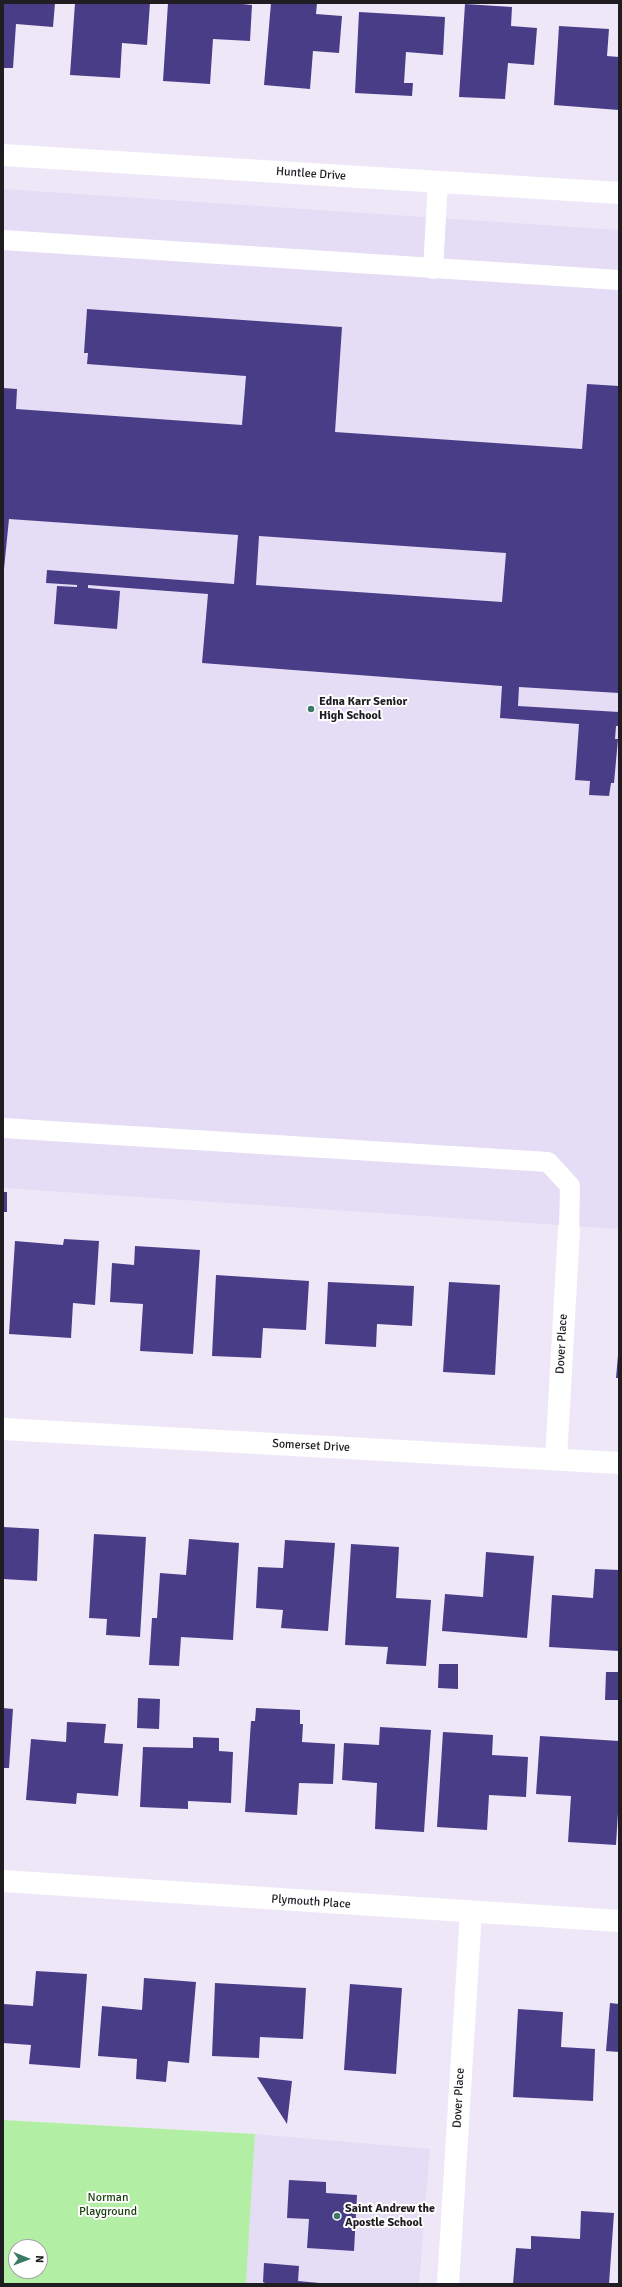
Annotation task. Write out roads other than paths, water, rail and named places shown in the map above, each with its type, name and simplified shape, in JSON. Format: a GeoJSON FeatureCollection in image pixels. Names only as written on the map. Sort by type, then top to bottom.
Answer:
{"type":"FeatureCollection","features":[{"type":"Feature","properties":{"kind":"street","name":"Huntlee Drive"},"geometry":{"type":"LineString","coordinates":[[3,155],[619,193]]}},
{"type":"Feature","properties":{"kind":"street","name":"Dover Place"},"geometry":{"type":"LineString","coordinates":[[556,1459],[569,1230]]}},
{"type":"Feature","properties":{"kind":"street","name":"Somerset Drive"},"geometry":{"type":"LineString","coordinates":[[3,1429],[619,1463]]}},
{"type":"Feature","properties":{"kind":"street","name":"Plymouth Place"},"geometry":{"type":"LineString","coordinates":[[3,1880],[619,1921]]}},
{"type":"Feature","properties":{"kind":"street","name":"Dover Place"},"geometry":{"type":"LineString","coordinates":[[448,2284],[471,1912]]}},
{"type":"Feature","properties":{"kind":"lane"},"geometry":{"type":"LineString","coordinates":[[433,269],[438,182]]}},
{"type":"Feature","properties":{"kind":"lane"},"geometry":{"type":"LineString","coordinates":[[3,240],[619,280]]}},
{"type":"Feature","properties":{"kind":"lane"},"geometry":{"type":"LineString","coordinates":[[3,1128],[548,1162],[570,1186],[569,1230]]}},
{"type":"Feature","properties":{"kind":"place","name":"Edna Karr Senior High School"},"geometry":{"type":"Point","coordinates":[311,709]}},
{"type":"Feature","properties":{"kind":"place","name":"Saint Andrew the Apostle School"},"geometry":{"type":"Point","coordinates":[337,2216]}},
{"type":"Feature","properties":{"kind":"park label","name":"Norman Playground"},"geometry":{"type":"Point","coordinates":[108,2205]}}]}
